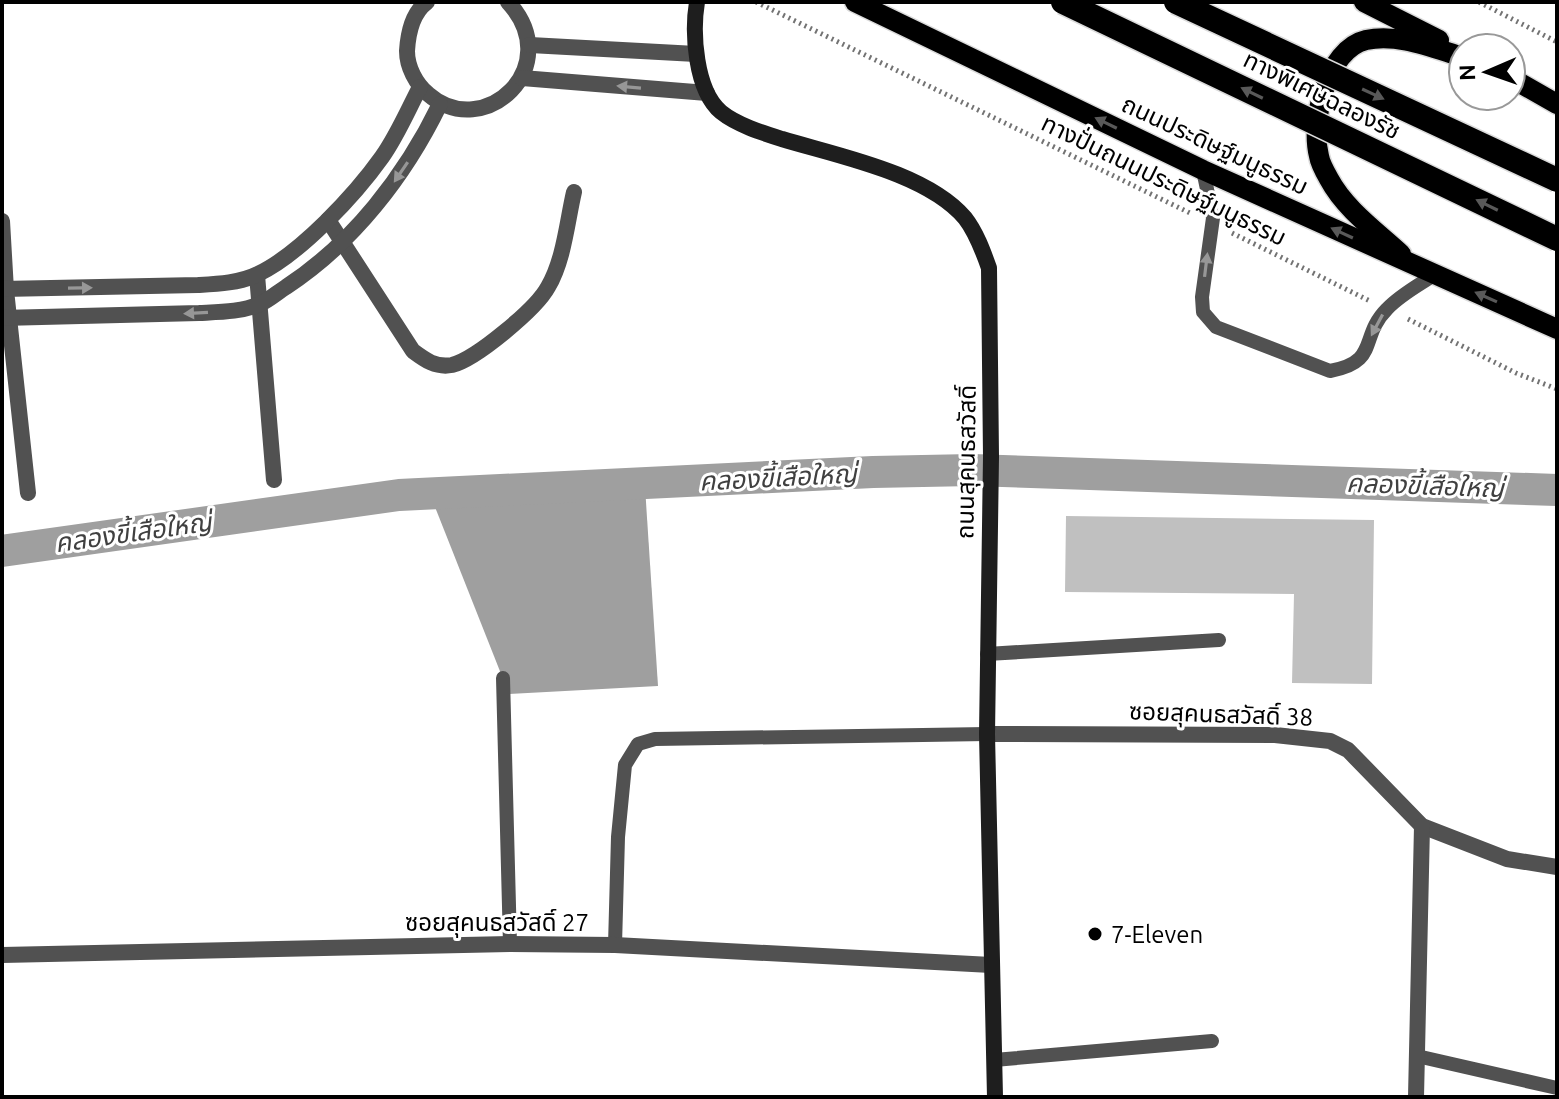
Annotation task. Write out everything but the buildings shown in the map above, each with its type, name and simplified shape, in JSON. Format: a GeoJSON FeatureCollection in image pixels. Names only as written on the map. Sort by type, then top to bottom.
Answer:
{"type":"FeatureCollection","features":[{"type":"Feature","properties":{"kind":"highway","name":"ทางพิเศษฉลองรัช"},"geometry":{"type":"LineString","coordinates":[[1063,2],[1557,239]]}},
{"type":"Feature","properties":{"kind":"highway","name":"ทางพิเศษฉลองรัช"},"geometry":{"type":"LineString","coordinates":[[1176,2],[1557,180]]}},
{"type":"Feature","properties":{"kind":"main road"},"geometry":{"type":"LineString","coordinates":[[697,2],[696,54],[707,93]]}},
{"type":"Feature","properties":{"kind":"main road","name":"ถนนประดิษฐ์มนูธรรม"},"geometry":{"type":"LineString","coordinates":[[855,2],[1203,170],[1557,329]]}},
{"type":"Feature","properties":{"kind":"main road"},"geometry":{"type":"LineString","coordinates":[[1364,2],[1447,46]]}},
{"type":"Feature","properties":{"kind":"main road"},"geometry":{"type":"LineString","coordinates":[[1413,265],[1342,199],[1319,157],[1316,131],[1320,107],[1335,62],[1346,49],[1364,41],[1385,38],[1447,51]]}},
{"type":"Feature","properties":{"kind":"main road"},"geometry":{"type":"LineString","coordinates":[[1527,87],[1557,104]]}},
{"type":"Feature","properties":{"kind":"main road","name":"ถนนสุคนธสวัสดิ์"},"geometry":{"type":"LineString","coordinates":[[707,93],[720,111],[762,132],[914,181],[938,194],[965,218],[980,243],[989,268],[991,457],[987,734],[995,1097]]}},
{"type":"Feature","properties":{"kind":"street"},"geometry":{"type":"LineString","coordinates":[[427,2],[421,6],[408,32],[407,61],[420,87],[440,104],[468,110],[499,102],[522,78],[530,45],[521,17],[508,2]]}},
{"type":"Feature","properties":{"kind":"street"},"geometry":{"type":"LineString","coordinates":[[530,45],[696,54]]}},
{"type":"Feature","properties":{"kind":"street"},"geometry":{"type":"LineString","coordinates":[[522,78],[707,93]]}},
{"type":"Feature","properties":{"kind":"street"},"geometry":{"type":"LineString","coordinates":[[4,289],[198,285],[227,283],[257,275],[328,220],[382,157],[420,87]]}},
{"type":"Feature","properties":{"kind":"street"},"geometry":{"type":"LineString","coordinates":[[6,318],[199,313],[230,311],[260,304],[301,277],[343,243],[398,177],[440,104]]}},
{"type":"Feature","properties":{"kind":"street"},"geometry":{"type":"LineString","coordinates":[[328,220],[413,351],[430,364],[453,365],[497,339],[548,287],[559,261],[574,192]]}},
{"type":"Feature","properties":{"kind":"street"},"geometry":{"type":"LineString","coordinates":[[2,221],[6,318],[28,493]]}},
{"type":"Feature","properties":{"kind":"street"},"geometry":{"type":"LineString","coordinates":[[257,275],[274,480]]}},
{"type":"Feature","properties":{"kind":"street","name":"ซอยสุคนธสวัสดิ์ 38"},"geometry":{"type":"LineString","coordinates":[[987,734],[1275,735],[1330,741],[1348,750],[1422,826],[1507,859],[1557,867]]}},
{"type":"Feature","properties":{"kind":"street"},"geometry":{"type":"LineString","coordinates":[[1416,1097],[1422,826]]}},
{"type":"Feature","properties":{"kind":"street","name":"ซอยสุคนธสวัสดิ์ 27"},"geometry":{"type":"LineString","coordinates":[[2,955],[510,944],[615,945],[991,965]]}},
{"type":"Feature","properties":{"kind":"lane"},"geometry":{"type":"LineString","coordinates":[[1203,170],[1212,223],[1202,297],[1203,312],[1216,327],[1330,371],[1350,367],[1362,357],[1377,321],[1387,309],[1434,275]]}},
{"type":"Feature","properties":{"kind":"lane"},"geometry":{"type":"LineString","coordinates":[[987,654],[1219,640]]}},
{"type":"Feature","properties":{"kind":"lane"},"geometry":{"type":"LineString","coordinates":[[503,678],[510,944]]}},
{"type":"Feature","properties":{"kind":"lane"},"geometry":{"type":"LineString","coordinates":[[615,945],[620,798],[625,765],[638,744],[655,739],[987,734]]}},
{"type":"Feature","properties":{"kind":"lane"},"geometry":{"type":"LineString","coordinates":[[994,1060],[1212,1041]]}},
{"type":"Feature","properties":{"kind":"lane"},"geometry":{"type":"LineString","coordinates":[[1417,1056],[1557,1088]]}},
{"type":"Feature","properties":{"kind":"path","name":"ทางปั่นถนนประดิษฐ์มนูธรรม"},"geometry":{"type":"LineString","coordinates":[[756,2],[1516,373],[1557,389]]}},
{"type":"Feature","properties":{"kind":"path"},"geometry":{"type":"LineString","coordinates":[[1479,2],[1557,42]]}},
{"type":"Feature","properties":{"kind":"shaded area"},"geometry":{"type":"Polygon","coordinates":[[[645,487],[658,686],[509,694],[435,507],[645,487]]]}},
{"type":"Feature","properties":{"kind":"waterway","name":"คลองขี้เสือใหญ่"},"geometry":{"type":"LineString","coordinates":[[2,551],[399,495],[873,472],[972,470],[1557,490]]}},
{"type":"Feature","properties":{"kind":"place","name":"7-Eleven"},"geometry":{"type":"Point","coordinates":[1095,934]}}]}
